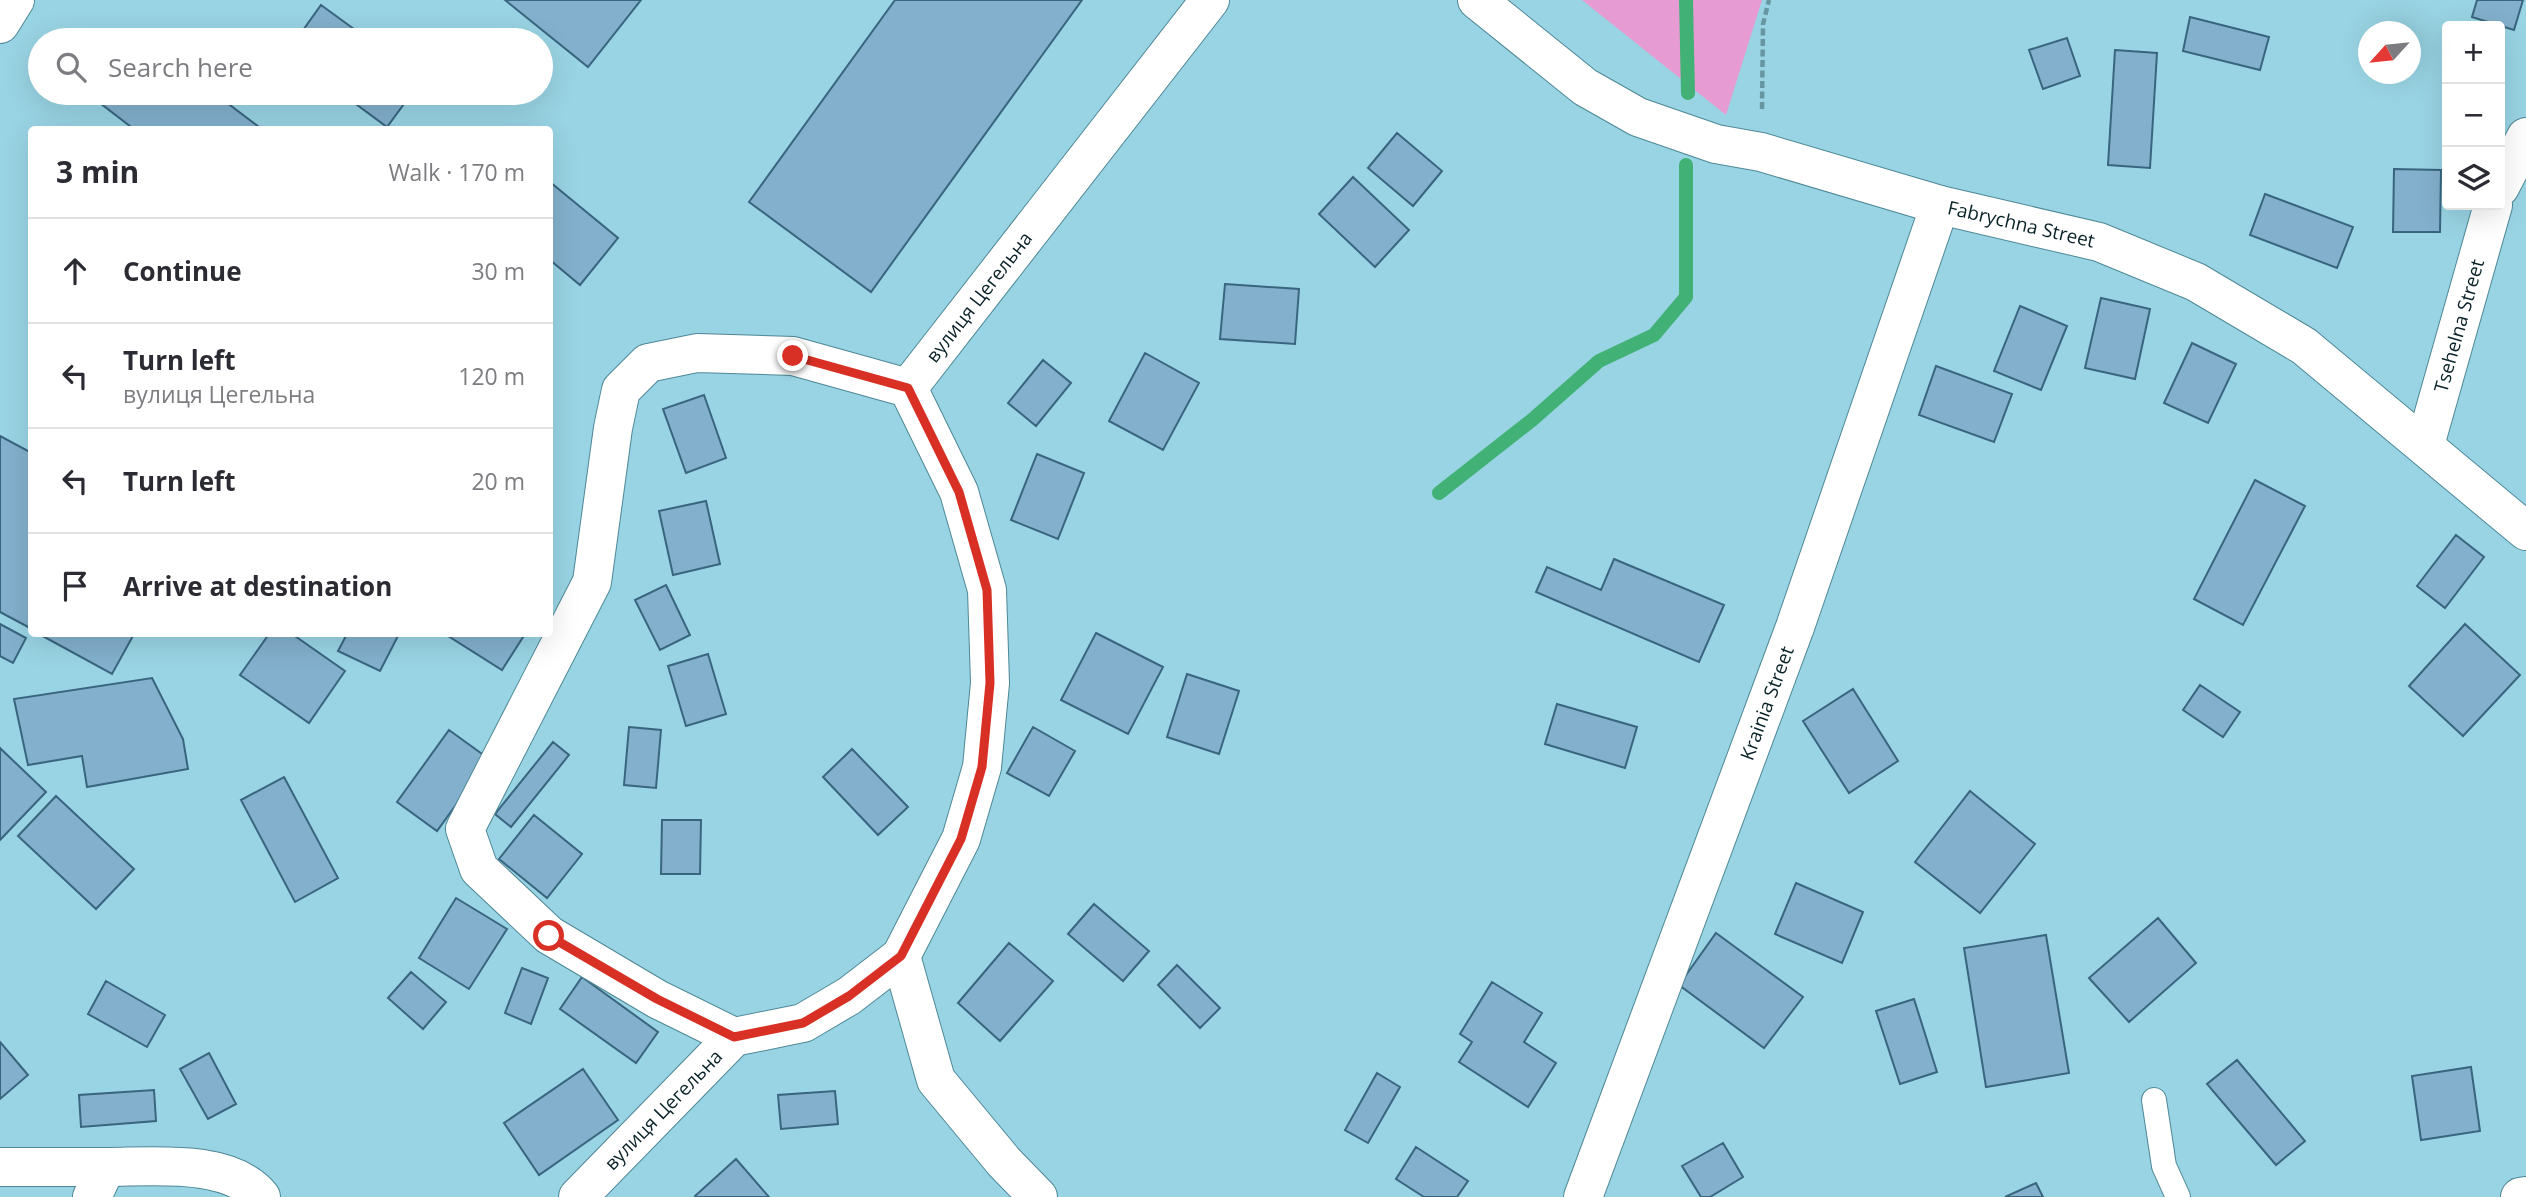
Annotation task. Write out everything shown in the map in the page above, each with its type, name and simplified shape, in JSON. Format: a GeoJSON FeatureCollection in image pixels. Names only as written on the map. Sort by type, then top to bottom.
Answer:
{"type":"FeatureCollection","features":[{"type":"Feature","properties":{"kind":"street"},"geometry":{"type":"LineString","coordinates":[[0,24],[15,0]]}},
{"type":"Feature","properties":{"kind":"street","name":"вулиця Цегельна"},"geometry":{"type":"LineString","coordinates":[[578,1197],[734,1037],[803,1023],[849,996],[901,956],[961,839],[982,767],[990,683],[987,590],[959,492],[908,388],[1210,0]]}},
{"type":"Feature","properties":{"kind":"street","name":"Fabrychna Street"},"geometry":{"type":"LineString","coordinates":[[1477,0],[1585,87],[1638,117],[1716,144],[1761,152],[1940,205],[2099,242],[2196,282],[2304,346],[2425,444],[2526,531]]}},
{"type":"Feature","properties":{"kind":"street"},"geometry":{"type":"LineString","coordinates":[[2505,177],[2526,137]]}},
{"type":"Feature","properties":{"kind":"street","name":"Krainia Street"},"geometry":{"type":"LineString","coordinates":[[1583,1197],[1796,627],[1940,205]]}},
{"type":"Feature","properties":{"kind":"street","name":"Tsehelna Street"},"geometry":{"type":"LineString","coordinates":[[2425,444],[2492,210]]}},
{"type":"Feature","properties":{"kind":"street"},"geometry":{"type":"LineString","coordinates":[[734,1037],[657,999],[549,936],[479,869],[465,830],[592,582],[612,428],[621,390],[648,363],[697,353],[793,356],[908,388]]}},
{"type":"Feature","properties":{"kind":"street"},"geometry":{"type":"LineString","coordinates":[[901,956],[936,1080],[1004,1162],[1038,1197]]}},
{"type":"Feature","properties":{"kind":"street"},"geometry":{"type":"LineString","coordinates":[[0,1167],[99,1182],[207,1168],[253,1188],[261,1197]]}},
{"type":"Feature","properties":{"kind":"street"},"geometry":{"type":"LineString","coordinates":[[2520,1197],[2526,1196]]}},
{"type":"Feature","properties":{"kind":"lane"},"geometry":{"type":"LineString","coordinates":[[2154,1100],[2164,1166],[2178,1197]]}},
{"type":"Feature","properties":{"kind":"path"},"geometry":{"type":"LineString","coordinates":[[1761,152],[1763,24],[1769,0]]}},
{"type":"Feature","properties":{"kind":"shaded area"},"geometry":{"type":"Polygon","coordinates":[[[1582,0],[1762,0],[1726,115],[1582,0]]]}},
{"type":"Feature","properties":{"kind":"building"},"geometry":{"type":"Polygon","coordinates":[[[505,0],[641,0],[588,67],[553,39],[553,28],[540,28],[505,0]]]}},
{"type":"Feature","properties":{"kind":"building"},"geometry":{"type":"Polygon","coordinates":[[[895,0],[1082,0],[871,292],[749,202],[895,0]]]}},
{"type":"Feature","properties":{"kind":"building"},"geometry":{"type":"Polygon","coordinates":[[[2477,0],[2523,0],[2514,30],[2505,27],[2505,21],[2485,21],[2472,17],[2477,0]]]}},
{"type":"Feature","properties":{"kind":"building"},"geometry":{"type":"Polygon","coordinates":[[[321,5],[353,28],[305,28],[321,5]]]}},
{"type":"Feature","properties":{"kind":"building"},"geometry":{"type":"Polygon","coordinates":[[[2190,17],[2269,37],[2260,70],[2183,51],[2190,17]]]}},
{"type":"Feature","properties":{"kind":"building"},"geometry":{"type":"Polygon","coordinates":[[[2067,38],[2080,76],[2043,89],[2029,50],[2067,38]]]}},
{"type":"Feature","properties":{"kind":"building"},"geometry":{"type":"Polygon","coordinates":[[[2115,50],[2157,53],[2150,168],[2108,165],[2115,50]]]}},
{"type":"Feature","properties":{"kind":"building"},"geometry":{"type":"Polygon","coordinates":[[[103,105],[230,105],[258,126],[130,126],[103,105]]]}},
{"type":"Feature","properties":{"kind":"building"},"geometry":{"type":"Polygon","coordinates":[[[357,105],[403,105],[386,126],[357,105]]]}},
{"type":"Feature","properties":{"kind":"building"},"geometry":{"type":"Polygon","coordinates":[[[1397,133],[1442,171],[1413,206],[1368,168],[1397,133]]]}},
{"type":"Feature","properties":{"kind":"building"},"geometry":{"type":"Polygon","coordinates":[[[2394,169],[2441,170],[2440,232],[2393,232],[2394,169]]]}},
{"type":"Feature","properties":{"kind":"building"},"geometry":{"type":"Polygon","coordinates":[[[1353,177],[1409,230],[1375,267],[1319,214],[1353,177]]]}},
{"type":"Feature","properties":{"kind":"building"},"geometry":{"type":"Polygon","coordinates":[[[553,184],[618,238],[580,285],[553,262],[553,184]]]}},
{"type":"Feature","properties":{"kind":"building"},"geometry":{"type":"Polygon","coordinates":[[[2265,194],[2353,227],[2337,268],[2250,235],[2265,194]]]}},
{"type":"Feature","properties":{"kind":"building"},"geometry":{"type":"Polygon","coordinates":[[[1225,284],[1299,289],[1295,344],[1220,339],[1225,284]]]}},
{"type":"Feature","properties":{"kind":"building"},"geometry":{"type":"Polygon","coordinates":[[[2101,298],[2150,309],[2135,379],[2085,368],[2101,298]]]}},
{"type":"Feature","properties":{"kind":"building"},"geometry":{"type":"Polygon","coordinates":[[[2020,306],[2067,326],[2041,390],[1994,371],[2020,306]]]}},
{"type":"Feature","properties":{"kind":"building"},"geometry":{"type":"Polygon","coordinates":[[[2192,343],[2236,364],[2208,423],[2164,403],[2192,343]]]}},
{"type":"Feature","properties":{"kind":"building"},"geometry":{"type":"Polygon","coordinates":[[[1145,353],[1199,383],[1163,450],[1109,421],[1145,353]]]}},
{"type":"Feature","properties":{"kind":"building"},"geometry":{"type":"Polygon","coordinates":[[[1043,360],[1071,383],[1036,426],[1008,403],[1043,360]]]}},
{"type":"Feature","properties":{"kind":"building"},"geometry":{"type":"Polygon","coordinates":[[[1936,366],[2012,394],[1994,442],[1919,415],[1936,366]]]}},
{"type":"Feature","properties":{"kind":"building"},"geometry":{"type":"Polygon","coordinates":[[[704,395],[726,458],[686,473],[663,409],[704,395]]]}},
{"type":"Feature","properties":{"kind":"building"},"geometry":{"type":"Polygon","coordinates":[[[0,436],[28,451],[28,627],[0,612],[0,436]]]}},
{"type":"Feature","properties":{"kind":"building"},"geometry":{"type":"Polygon","coordinates":[[[1037,454],[1084,473],[1058,539],[1011,520],[1037,454]]]}},
{"type":"Feature","properties":{"kind":"building"},"geometry":{"type":"Polygon","coordinates":[[[2255,480],[2305,506],[2243,625],[2194,599],[2255,480]]]}},
{"type":"Feature","properties":{"kind":"building"},"geometry":{"type":"Polygon","coordinates":[[[706,501],[720,564],[673,575],[659,511],[706,501]]]}},
{"type":"Feature","properties":{"kind":"building"},"geometry":{"type":"Polygon","coordinates":[[[2456,535],[2484,557],[2445,608],[2417,586],[2456,535]]]}},
{"type":"Feature","properties":{"kind":"building"},"geometry":{"type":"Polygon","coordinates":[[[1614,559],[1724,605],[1699,662],[1536,592],[1547,567],[1601,590],[1614,559]]]}},
{"type":"Feature","properties":{"kind":"building"},"geometry":{"type":"Polygon","coordinates":[[[666,585],[690,635],[660,650],[635,600],[666,585]]]}},
{"type":"Feature","properties":{"kind":"building"},"geometry":{"type":"Polygon","coordinates":[[[0,624],[26,638],[13,663],[0,656],[0,624]]]}},
{"type":"Feature","properties":{"kind":"building"},"geometry":{"type":"Polygon","coordinates":[[[2465,624],[2520,675],[2463,736],[2409,686],[2465,624]]]}},
{"type":"Feature","properties":{"kind":"building"},"geometry":{"type":"Polygon","coordinates":[[[1096,633],[1163,667],[1128,734],[1061,700],[1096,633]]]}},
{"type":"Feature","properties":{"kind":"building"},"geometry":{"type":"Polygon","coordinates":[[[44,637],[132,637],[112,674],[44,637]]]}},
{"type":"Feature","properties":{"kind":"building"},"geometry":{"type":"Polygon","coordinates":[[[267,637],[296,637],[345,671],[309,723],[240,675],[267,637]]]}},
{"type":"Feature","properties":{"kind":"building"},"geometry":{"type":"Polygon","coordinates":[[[345,637],[397,637],[380,671],[338,651],[345,637]]]}},
{"type":"Feature","properties":{"kind":"building"},"geometry":{"type":"Polygon","coordinates":[[[450,637],[523,637],[502,670],[450,637]]]}},
{"type":"Feature","properties":{"kind":"building"},"geometry":{"type":"Polygon","coordinates":[[[708,654],[726,714],[686,726],[668,666],[708,654]]]}},
{"type":"Feature","properties":{"kind":"building"},"geometry":{"type":"Polygon","coordinates":[[[1187,674],[1239,691],[1219,754],[1167,737],[1187,674]]]}},
{"type":"Feature","properties":{"kind":"building"},"geometry":{"type":"Polygon","coordinates":[[[152,678],[183,739],[188,769],[87,787],[82,756],[28,765],[14,699],[152,678]]]}},
{"type":"Feature","properties":{"kind":"building"},"geometry":{"type":"Polygon","coordinates":[[[2200,685],[2240,712],[2223,737],[2183,710],[2200,685]]]}},
{"type":"Feature","properties":{"kind":"building"},"geometry":{"type":"Polygon","coordinates":[[[1853,689],[1898,761],[1849,793],[1803,721],[1853,689]]]}},
{"type":"Feature","properties":{"kind":"building"},"geometry":{"type":"Polygon","coordinates":[[[1557,704],[1637,727],[1625,768],[1545,744],[1557,704]]]}},
{"type":"Feature","properties":{"kind":"building"},"geometry":{"type":"Polygon","coordinates":[[[629,727],[661,730],[656,788],[624,785],[629,727]]]}},
{"type":"Feature","properties":{"kind":"building"},"geometry":{"type":"Polygon","coordinates":[[[1033,727],[1075,751],[1049,796],[1007,773],[1033,727]]]}},
{"type":"Feature","properties":{"kind":"building"},"geometry":{"type":"Polygon","coordinates":[[[449,730],[489,759],[437,831],[397,802],[449,730]]]}},
{"type":"Feature","properties":{"kind":"building"},"geometry":{"type":"Polygon","coordinates":[[[553,742],[569,755],[511,827],[495,814],[553,742]]]}},
{"type":"Feature","properties":{"kind":"building"},"geometry":{"type":"Polygon","coordinates":[[[0,748],[46,792],[0,840],[0,748]]]}},
{"type":"Feature","properties":{"kind":"building"},"geometry":{"type":"Polygon","coordinates":[[[852,749],[908,807],[878,835],[823,777],[852,749]]]}},
{"type":"Feature","properties":{"kind":"building"},"geometry":{"type":"Polygon","coordinates":[[[284,777],[338,878],[295,902],[241,800],[284,777]]]}},
{"type":"Feature","properties":{"kind":"building"},"geometry":{"type":"Polygon","coordinates":[[[1970,791],[2035,844],[1980,913],[1915,862],[1970,791]]]}},
{"type":"Feature","properties":{"kind":"building"},"geometry":{"type":"Polygon","coordinates":[[[56,796],[134,869],[96,909],[18,836],[56,796]]]}},
{"type":"Feature","properties":{"kind":"building"},"geometry":{"type":"Polygon","coordinates":[[[534,815],[582,854],[547,898],[499,859],[534,815]]]}},
{"type":"Feature","properties":{"kind":"building"},"geometry":{"type":"Polygon","coordinates":[[[662,820],[701,820],[700,874],[661,874],[662,820]]]}},
{"type":"Feature","properties":{"kind":"building"},"geometry":{"type":"Polygon","coordinates":[[[1796,883],[1863,912],[1842,963],[1775,934],[1796,883]]]}},
{"type":"Feature","properties":{"kind":"building"},"geometry":{"type":"Polygon","coordinates":[[[456,898],[507,929],[469,989],[419,958],[456,898]]]}},
{"type":"Feature","properties":{"kind":"building"},"geometry":{"type":"Polygon","coordinates":[[[1094,904],[1149,951],[1123,981],[1068,934],[1094,904]]]}},
{"type":"Feature","properties":{"kind":"building"},"geometry":{"type":"Polygon","coordinates":[[[2158,918],[2196,963],[2129,1022],[2089,978],[2158,918]]]}},
{"type":"Feature","properties":{"kind":"building"},"geometry":{"type":"Polygon","coordinates":[[[1716,933],[1803,997],[1764,1048],[1679,985],[1716,933]]]}},
{"type":"Feature","properties":{"kind":"building"},"geometry":{"type":"Polygon","coordinates":[[[2046,935],[2069,1073],[1986,1087],[1964,948],[2046,935]]]}},
{"type":"Feature","properties":{"kind":"building"},"geometry":{"type":"Polygon","coordinates":[[[1009,943],[1053,981],[1000,1041],[958,1003],[1009,943]]]}},
{"type":"Feature","properties":{"kind":"building"},"geometry":{"type":"Polygon","coordinates":[[[1177,965],[1220,1008],[1200,1028],[1158,985],[1177,965]]]}},
{"type":"Feature","properties":{"kind":"building"},"geometry":{"type":"Polygon","coordinates":[[[522,968],[548,978],[531,1024],[505,1013],[522,968]]]}},
{"type":"Feature","properties":{"kind":"building"},"geometry":{"type":"Polygon","coordinates":[[[411,972],[446,1002],[423,1029],[388,998],[411,972]]]}},
{"type":"Feature","properties":{"kind":"building"},"geometry":{"type":"Polygon","coordinates":[[[582,977],[658,1032],[636,1063],[560,1009],[582,977]]]}},
{"type":"Feature","properties":{"kind":"building"},"geometry":{"type":"Polygon","coordinates":[[[106,981],[165,1015],[147,1047],[88,1014],[106,981]]]}},
{"type":"Feature","properties":{"kind":"building"},"geometry":{"type":"Polygon","coordinates":[[[1492,982],[1542,1013],[1524,1042],[1556,1063],[1528,1107],[1459,1062],[1472,1042],[1460,1034],[1492,982]]]}},
{"type":"Feature","properties":{"kind":"building"},"geometry":{"type":"Polygon","coordinates":[[[1914,999],[1937,1072],[1900,1084],[1876,1011],[1914,999]]]}},
{"type":"Feature","properties":{"kind":"building"},"geometry":{"type":"Polygon","coordinates":[[[0,1042],[28,1075],[0,1099],[0,1042]]]}},
{"type":"Feature","properties":{"kind":"building"},"geometry":{"type":"Polygon","coordinates":[[[209,1053],[236,1104],[208,1119],[180,1069],[209,1053]]]}},
{"type":"Feature","properties":{"kind":"building"},"geometry":{"type":"Polygon","coordinates":[[[2237,1060],[2305,1141],[2276,1165],[2207,1084],[2237,1060]]]}},
{"type":"Feature","properties":{"kind":"building"},"geometry":{"type":"Polygon","coordinates":[[[2471,1067],[2480,1131],[2421,1140],[2412,1076],[2471,1067]]]}},
{"type":"Feature","properties":{"kind":"building"},"geometry":{"type":"Polygon","coordinates":[[[583,1069],[618,1120],[539,1175],[504,1123],[583,1069]]]}},
{"type":"Feature","properties":{"kind":"building"},"geometry":{"type":"Polygon","coordinates":[[[1377,1073],[1400,1087],[1368,1143],[1345,1130],[1377,1073]]]}},
{"type":"Feature","properties":{"kind":"building"},"geometry":{"type":"Polygon","coordinates":[[[154,1090],[156,1121],[81,1127],[79,1095],[154,1090]]]}},
{"type":"Feature","properties":{"kind":"building"},"geometry":{"type":"Polygon","coordinates":[[[835,1091],[838,1124],[781,1129],[778,1095],[835,1091]]]}},
{"type":"Feature","properties":{"kind":"building"},"geometry":{"type":"Polygon","coordinates":[[[1723,1143],[1743,1177],[1710,1197],[1701,1197],[1682,1166],[1723,1143]]]}},
{"type":"Feature","properties":{"kind":"building"},"geometry":{"type":"Polygon","coordinates":[[[1416,1147],[1468,1181],[1457,1197],[1424,1197],[1396,1179],[1416,1147]]]}},
{"type":"Feature","properties":{"kind":"building"},"geometry":{"type":"Polygon","coordinates":[[[736,1159],[769,1197],[695,1196],[736,1159]]]}},
{"type":"Feature","properties":{"kind":"building"},"geometry":{"type":"Polygon","coordinates":[[[2036,1183],[2043,1197],[2005,1197],[2036,1183]]]}},
{"type":"Feature","properties":{"kind":"waterway"},"geometry":{"type":"LineString","coordinates":[[1686,0],[1688,93]]}},
{"type":"Feature","properties":{"kind":"waterway"},"geometry":{"type":"LineString","coordinates":[[1439,493],[1532,420],[1599,361],[1654,335],[1686,297],[1686,165]]}},
{"type":"Feature","properties":{"kind":"route"},"geometry":{"type":"LineString","coordinates":[[549,936],[657,999],[734,1037],[803,1023],[849,996],[901,956],[935,895],[961,839],[982,767],[990,683],[987,590],[959,492],[908,388],[838,366],[793,356]]}}]}
